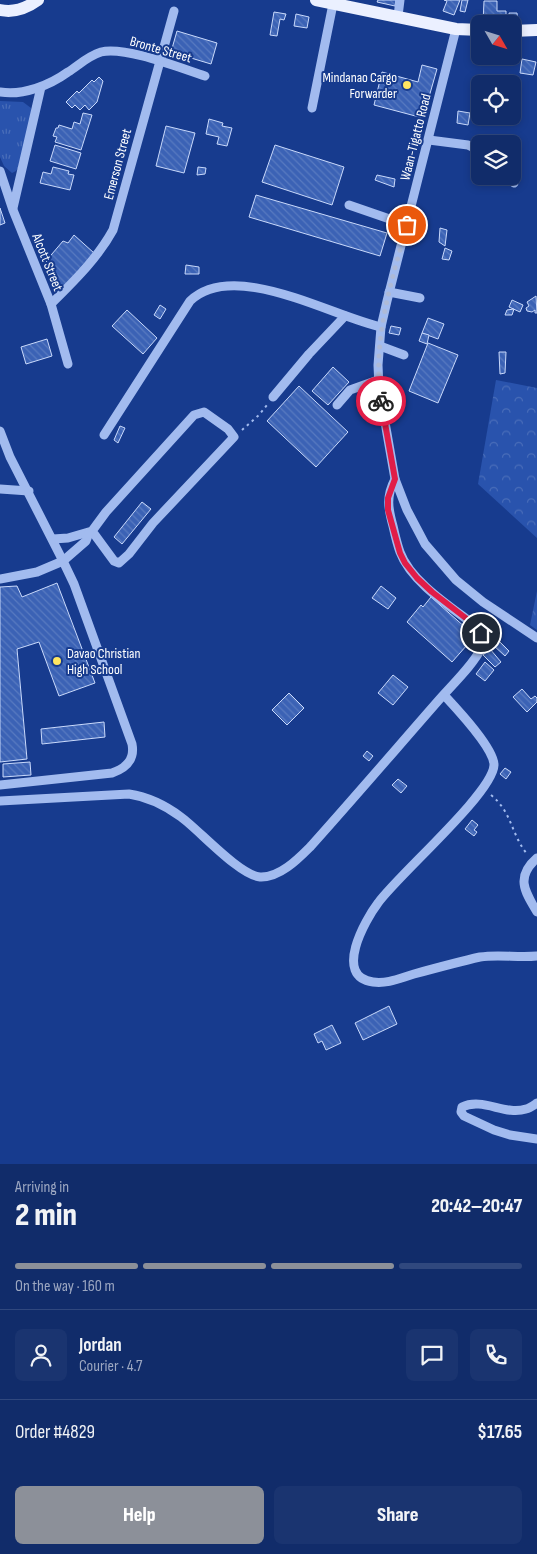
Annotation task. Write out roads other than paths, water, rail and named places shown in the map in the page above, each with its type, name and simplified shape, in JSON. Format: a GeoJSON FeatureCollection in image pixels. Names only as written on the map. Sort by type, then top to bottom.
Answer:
{"type":"FeatureCollection","features":[{"type":"Feature","properties":{"kind":"main road"},"geometry":{"type":"LineString","coordinates":[[0,10],[13,11],[38,0]]}},
{"type":"Feature","properties":{"kind":"main road"},"geometry":{"type":"LineString","coordinates":[[316,0],[456,29],[471,30]]}},
{"type":"Feature","properties":{"kind":"main road"},"geometry":{"type":"LineString","coordinates":[[521,31],[537,30]]}},
{"type":"Feature","properties":{"kind":"street"},"geometry":{"type":"LineString","coordinates":[[398,16],[400,0]]}},
{"type":"Feature","properties":{"kind":"street"},"geometry":{"type":"LineString","coordinates":[[312,108],[333,4]]}},
{"type":"Feature","properties":{"kind":"street","name":"Emerson Street"},"geometry":{"type":"LineString","coordinates":[[51,304],[86,270],[113,230],[174,11]]}},
{"type":"Feature","properties":{"kind":"street","name":"Waan-Tigatto Road"},"geometry":{"type":"LineString","coordinates":[[456,29],[389,292],[382,327],[378,380],[395,479],[415,527],[426,544],[456,580],[483,602],[537,638]]}},
{"type":"Feature","properties":{"kind":"street","name":"Bronte Street"},"geometry":{"type":"LineString","coordinates":[[0,92],[8,93],[41,87],[87,58],[102,52],[120,52],[205,76]]}},
{"type":"Feature","properties":{"kind":"street"},"geometry":{"type":"LineString","coordinates":[[12,210],[41,87]]}},
{"type":"Feature","properties":{"kind":"street"},"geometry":{"type":"LineString","coordinates":[[429,140],[471,146]]}},
{"type":"Feature","properties":{"kind":"street","name":"Alcott Street"},"geometry":{"type":"LineString","coordinates":[[0,171],[12,210],[51,304],[68,364]]}},
{"type":"Feature","properties":{"kind":"street"},"geometry":{"type":"LineString","coordinates":[[348,205],[407,225]]}},
{"type":"Feature","properties":{"kind":"street"},"geometry":{"type":"LineString","coordinates":[[104,435],[190,301],[206,290],[240,286],[272,290],[382,327]]}},
{"type":"Feature","properties":{"kind":"street"},"geometry":{"type":"LineString","coordinates":[[389,292],[420,298]]}},
{"type":"Feature","properties":{"kind":"street"},"geometry":{"type":"LineString","coordinates":[[273,397],[309,354],[345,316]]}},
{"type":"Feature","properties":{"kind":"street"},"geometry":{"type":"LineString","coordinates":[[380,346],[404,355]]}},
{"type":"Feature","properties":{"kind":"street"},"geometry":{"type":"LineString","coordinates":[[337,405],[350,390],[378,380]]}},
{"type":"Feature","properties":{"kind":"street"},"geometry":{"type":"LineString","coordinates":[[0,579],[37,572],[63,561],[86,541],[90,532],[106,512],[194,415],[204,412],[228,429],[234,437],[153,523],[120,563],[114,561],[90,532]]}},
{"type":"Feature","properties":{"kind":"street"},"geometry":{"type":"LineString","coordinates":[[0,430],[10,457],[74,584],[132,744],[132,757],[128,764],[112,773],[0,785]]}},
{"type":"Feature","properties":{"kind":"street"},"geometry":{"type":"LineString","coordinates":[[0,461],[10,457]]}},
{"type":"Feature","properties":{"kind":"street"},"geometry":{"type":"LineString","coordinates":[[0,801],[129,794],[144,797],[162,804],[181,817],[250,874],[261,877],[288,866],[311,846],[476,658],[481,649],[481,633],[476,626],[432,592],[405,563],[400,553],[388,510],[388,498],[395,479]]}},
{"type":"Feature","properties":{"kind":"street"},"geometry":{"type":"LineString","coordinates":[[0,489],[28,491]]}},
{"type":"Feature","properties":{"kind":"street"},"geometry":{"type":"LineString","coordinates":[[53,539],[68,538],[90,532]]}},
{"type":"Feature","properties":{"kind":"street"},"geometry":{"type":"LineString","coordinates":[[444,694],[492,756],[493,770],[483,789],[379,901],[370,914],[354,948],[356,971],[371,982],[387,982],[450,964],[483,957],[537,956]]}},
{"type":"Feature","properties":{"kind":"street"},"geometry":{"type":"LineString","coordinates":[[535,860],[524,876],[523,889],[537,912]]}},
{"type":"Feature","properties":{"kind":"street"},"geometry":{"type":"LineString","coordinates":[[537,1103],[526,1109],[511,1110],[477,1103],[462,1107],[460,1112],[464,1116],[494,1130],[510,1135],[537,1139]]}},
{"type":"Feature","properties":{"kind":"place","name":"Mindanao Cargo Forwarder"},"geometry":{"type":"Point","coordinates":[407,85]}},
{"type":"Feature","properties":{"kind":"place","name":"Davao Christian High School"},"geometry":{"type":"Point","coordinates":[57,661]}}]}
